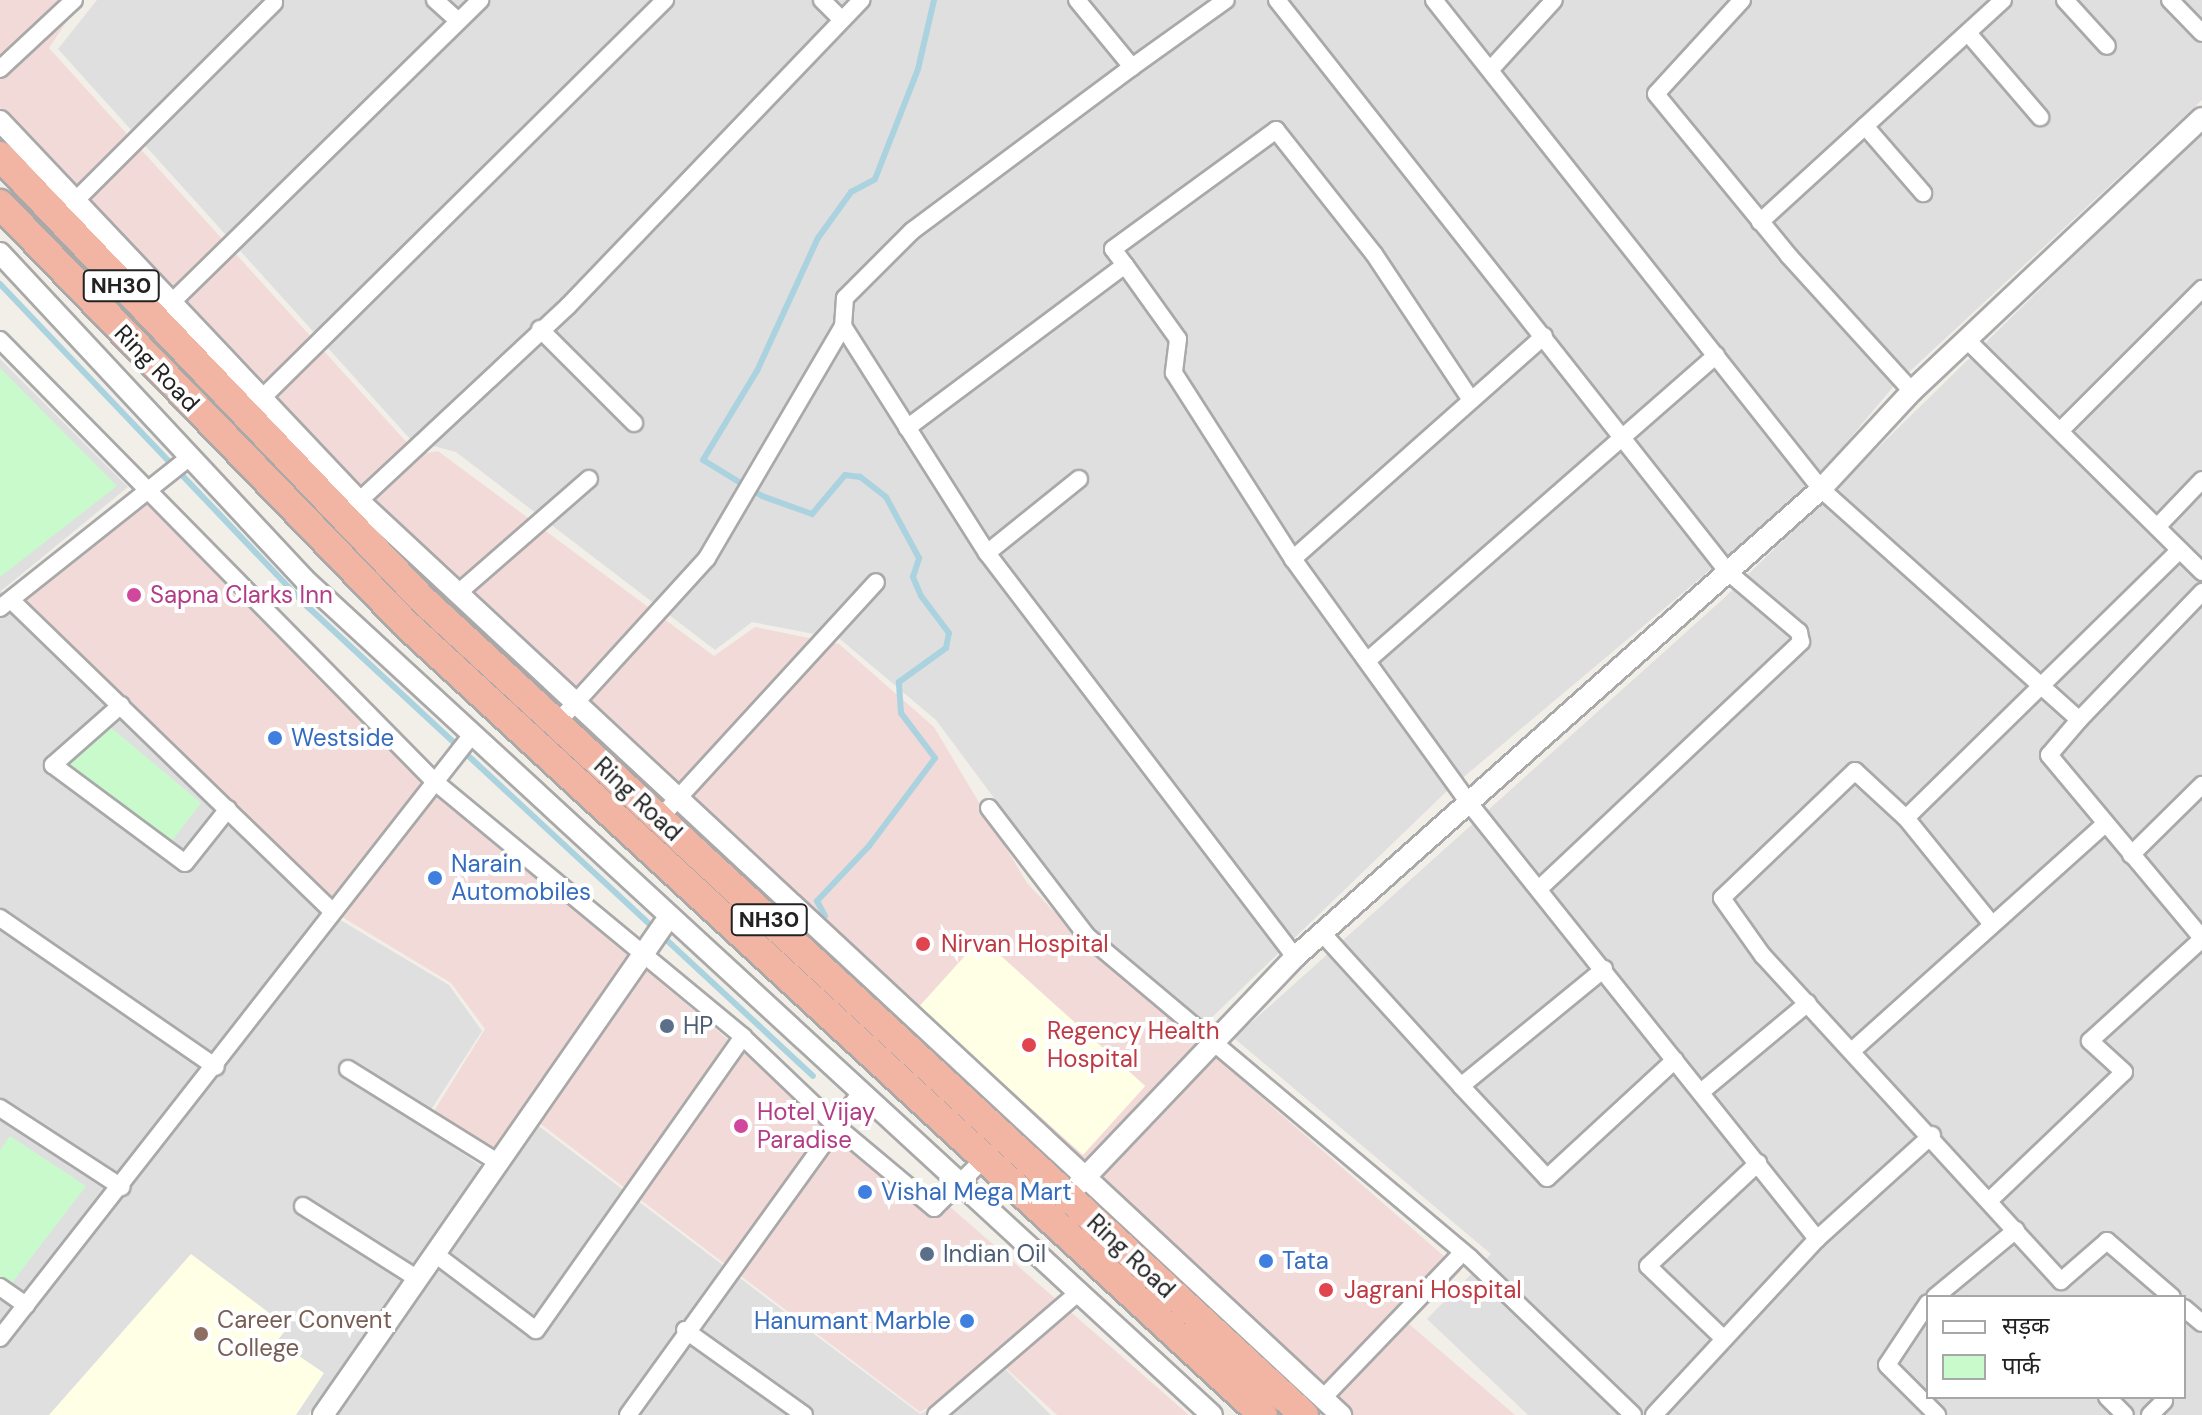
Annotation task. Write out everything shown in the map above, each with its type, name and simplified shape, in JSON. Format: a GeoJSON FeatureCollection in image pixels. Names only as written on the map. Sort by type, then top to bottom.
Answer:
{"type":"FeatureCollection","features":[{"type":"Feature","properties":{"kind":"highway","name":"Ring Road"},"geometry":{"type":"LineString","coordinates":[[0,156],[66,209],[251,408],[565,712],[1314,1406]]}},
{"type":"Feature","properties":{"kind":"highway","name":"Ring Road"},"geometry":{"type":"LineString","coordinates":[[0,204],[406,624],[1263,1415]]}},
{"type":"Feature","properties":{"kind":"street"},"geometry":{"type":"LineString","coordinates":[[0,69],[74,0]]}},
{"type":"Feature","properties":{"kind":"street"},"geometry":{"type":"LineString","coordinates":[[435,0],[458,21]]}},
{"type":"Feature","properties":{"kind":"street"},"geometry":{"type":"LineString","coordinates":[[171,303],[480,0]]}},
{"type":"Feature","properties":{"kind":"street"},"geometry":{"type":"LineString","coordinates":[[251,408],[665,0]]}},
{"type":"Feature","properties":{"kind":"street"},"geometry":{"type":"LineString","coordinates":[[822,0],[842,20]]}},
{"type":"Feature","properties":{"kind":"street"},"geometry":{"type":"LineString","coordinates":[[359,501],[540,329],[861,0]]}},
{"type":"Feature","properties":{"kind":"street"},"geometry":{"type":"LineString","coordinates":[[1077,0],[1132,67]]}},
{"type":"Feature","properties":{"kind":"street"},"geometry":{"type":"LineString","coordinates":[[0,121],[66,209],[171,303],[251,408],[359,501],[457,594],[565,712],[707,558],[753,489],[843,326],[845,298],[912,231],[1226,0]]}},
{"type":"Feature","properties":{"kind":"street"},"geometry":{"type":"LineString","coordinates":[[1277,0],[1728,572],[1799,632],[1801,642],[1539,889]]}},
{"type":"Feature","properties":{"kind":"street"},"geometry":{"type":"LineString","coordinates":[[1434,0],[1821,489],[2045,685],[2079,720]]}},
{"type":"Feature","properties":{"kind":"street"},"geometry":{"type":"LineString","coordinates":[[1491,69],[1554,0]]}},
{"type":"Feature","properties":{"kind":"street"},"geometry":{"type":"LineString","coordinates":[[1742,0],[1656,94],[1760,222],[1912,391]]}},
{"type":"Feature","properties":{"kind":"street"},"geometry":{"type":"LineString","coordinates":[[1760,222],[2003,0]]}},
{"type":"Feature","properties":{"kind":"street"},"geometry":{"type":"LineString","coordinates":[[2065,0],[2107,46]]}},
{"type":"Feature","properties":{"kind":"street"},"geometry":{"type":"LineString","coordinates":[[2170,0],[2202,33]]}},
{"type":"Feature","properties":{"kind":"street"},"geometry":{"type":"LineString","coordinates":[[66,209],[274,3]]}},
{"type":"Feature","properties":{"kind":"street"},"geometry":{"type":"LineString","coordinates":[[1968,33],[2040,117]]}},
{"type":"Feature","properties":{"kind":"street"},"geometry":{"type":"LineString","coordinates":[[1023,1242],[1295,957],[1821,489],[1912,391],[2202,118]]}},
{"type":"Feature","properties":{"kind":"street"},"geometry":{"type":"LineString","coordinates":[[1865,126],[1923,193]]}},
{"type":"Feature","properties":{"kind":"street"},"geometry":{"type":"LineString","coordinates":[[1471,400],[1374,254],[1276,130],[1113,249],[1178,339],[1174,373],[1293,559],[1469,803],[1817,1239]]}},
{"type":"Feature","properties":{"kind":"street"},"geometry":{"type":"LineString","coordinates":[[0,253],[184,462],[656,935],[743,1037],[836,1126],[934,1208],[984,1159]]}},
{"type":"Feature","properties":{"kind":"street"},"geometry":{"type":"LineString","coordinates":[[907,428],[1125,265]]}},
{"type":"Feature","properties":{"kind":"street"},"geometry":{"type":"LineString","coordinates":[[2060,431],[2202,289]]}},
{"type":"Feature","properties":{"kind":"street"},"geometry":{"type":"LineString","coordinates":[[843,326],[987,553],[1295,957]]}},
{"type":"Feature","properties":{"kind":"street"},"geometry":{"type":"LineString","coordinates":[[540,329],[634,423]]}},
{"type":"Feature","properties":{"kind":"street"},"geometry":{"type":"LineString","coordinates":[[1293,559],[1544,336]]}},
{"type":"Feature","properties":{"kind":"street"},"geometry":{"type":"LineString","coordinates":[[0,340],[438,779],[656,935],[859,1095],[1212,1415]]}},
{"type":"Feature","properties":{"kind":"street"},"geometry":{"type":"LineString","coordinates":[[1968,341],[2202,572]]}},
{"type":"Feature","properties":{"kind":"street"},"geometry":{"type":"LineString","coordinates":[[1367,661],[1621,433],[1716,355]]}},
{"type":"Feature","properties":{"kind":"street"},"geometry":{"type":"LineString","coordinates":[[184,462],[6,604],[121,705],[333,912]]}},
{"type":"Feature","properties":{"kind":"street"},"geometry":{"type":"LineString","coordinates":[[457,594],[589,479]]}},
{"type":"Feature","properties":{"kind":"street"},"geometry":{"type":"LineString","coordinates":[[987,553],[1079,479]]}},
{"type":"Feature","properties":{"kind":"street"},"geometry":{"type":"LineString","coordinates":[[2157,527],[2202,480]]}},
{"type":"Feature","properties":{"kind":"street"},"geometry":{"type":"LineString","coordinates":[[1906,818],[2180,550]]}},
{"type":"Feature","properties":{"kind":"street"},"geometry":{"type":"LineString","coordinates":[[669,810],[876,582]]}},
{"type":"Feature","properties":{"kind":"street"},"geometry":{"type":"LineString","coordinates":[[1990,1200],[2124,1072],[2090,1041],[2202,939],[2104,825],[2049,755],[2202,592]]}},
{"type":"Feature","properties":{"kind":"street"},"geometry":{"type":"LineString","coordinates":[[121,705],[53,765],[185,863],[228,809]]}},
{"type":"Feature","properties":{"kind":"street"},"geometry":{"type":"LineString","coordinates":[[0,1338],[216,1067],[466,743]]}},
{"type":"Feature","properties":{"kind":"street"},"geometry":{"type":"LineString","coordinates":[[1991,923],[1906,818],[1855,771],[1722,898],[1808,1003],[1932,1135],[2061,1281],[2107,1241],[2170,1295]]}},
{"type":"Feature","properties":{"kind":"street"},"geometry":{"type":"LineString","coordinates":[[2131,855],[2202,785]]}},
{"type":"Feature","properties":{"kind":"street"},"geometry":{"type":"LineString","coordinates":[[989,808],[1087,936],[1217,1039],[1463,1252],[1633,1415]]}},
{"type":"Feature","properties":{"kind":"street"},"geometry":{"type":"LineString","coordinates":[[1853,1050],[1991,923],[2104,825]]}},
{"type":"Feature","properties":{"kind":"street"},"geometry":{"type":"LineString","coordinates":[[0,918],[216,1067]]}},
{"type":"Feature","properties":{"kind":"street"},"geometry":{"type":"LineString","coordinates":[[1322,933],[1547,1178],[1675,1060]]}},
{"type":"Feature","properties":{"kind":"street"},"geometry":{"type":"LineString","coordinates":[[323,1415],[656,935]]}},
{"type":"Feature","properties":{"kind":"street"},"geometry":{"type":"LineString","coordinates":[[1461,1086],[1604,969]]}},
{"type":"Feature","properties":{"kind":"street"},"geometry":{"type":"LineString","coordinates":[[1701,1092],[1808,1003]]}},
{"type":"Feature","properties":{"kind":"street"},"geometry":{"type":"LineString","coordinates":[[435,1254],[536,1330],[743,1037]]}},
{"type":"Feature","properties":{"kind":"street"},"geometry":{"type":"LineString","coordinates":[[348,1069],[499,1163]]}},
{"type":"Feature","properties":{"kind":"street"},"geometry":{"type":"LineString","coordinates":[[628,1415],[685,1330],[859,1095]]}},
{"type":"Feature","properties":{"kind":"street"},"geometry":{"type":"LineString","coordinates":[[0,1108],[121,1187]]}},
{"type":"Feature","properties":{"kind":"street"},"geometry":{"type":"LineString","coordinates":[[1654,1415],[1817,1239],[1932,1135]]}},
{"type":"Feature","properties":{"kind":"street"},"geometry":{"type":"LineString","coordinates":[[1724,1339],[1648,1266],[1758,1163]]}},
{"type":"Feature","properties":{"kind":"street"},"geometry":{"type":"LineString","coordinates":[[303,1206],[418,1279]]}},
{"type":"Feature","properties":{"kind":"street"},"geometry":{"type":"LineString","coordinates":[[1937,1295],[2016,1230]]}},
{"type":"Feature","properties":{"kind":"street"},"geometry":{"type":"LineString","coordinates":[[1341,1415],[1314,1406],[1463,1252]]}},
{"type":"Feature","properties":{"kind":"street"},"geometry":{"type":"LineString","coordinates":[[0,1287],[26,1305]]}},
{"type":"Feature","properties":{"kind":"street"},"geometry":{"type":"LineString","coordinates":[[936,1415],[1078,1293]]}},
{"type":"Feature","properties":{"kind":"street"},"geometry":{"type":"LineString","coordinates":[[1926,1306],[1887,1365],[1937,1415]]}},
{"type":"Feature","properties":{"kind":"street"},"geometry":{"type":"LineString","coordinates":[[2186,1310],[2202,1323]]}},
{"type":"Feature","properties":{"kind":"street"},"geometry":{"type":"LineString","coordinates":[[685,1330],[804,1415]]}},
{"type":"Feature","properties":{"kind":"street"},"geometry":{"type":"LineString","coordinates":[[2109,1399],[2125,1415]]}},
{"type":"Feature","properties":{"kind":"street"},"geometry":{"type":"LineString","coordinates":[[2150,1415],[2164,1401]]}},
{"type":"Feature","properties":{"kind":"shaded area"},"geometry":{"type":"Polygon","coordinates":[[[0,0],[81,0],[49,48],[410,446],[364,491],[0,108],[0,0]]]}},
{"type":"Feature","properties":{"kind":"shaded area"},"geometry":{"type":"Polygon","coordinates":[[[97,0],[2202,0],[2202,100],[1893,387],[1810,486],[1447,791],[1205,1024],[1087,923],[936,720],[840,639],[752,622],[715,650],[456,452],[411,440],[58,49],[97,0]]]}},
{"type":"Feature","properties":{"kind":"shaded area"},"geometry":{"type":"Polygon","coordinates":[[[2202,131],[2202,1415],[1528,1415],[1427,1319],[1491,1254],[1234,1038],[1722,600],[2202,131]]]}},
{"type":"Feature","properties":{"kind":"shaded area"},"geometry":{"type":"Polygon","coordinates":[[[0,359],[128,487],[1,591],[322,909],[449,985],[482,1031],[421,1125],[488,1171],[308,1415],[0,1415],[0,359]]]}},
{"type":"Feature","properties":{"kind":"shaded area"},"geometry":{"type":"Polygon","coordinates":[[[438,451],[714,656],[755,627],[839,644],[934,727],[1027,883],[1081,940],[1461,1271],[1409,1324],[1515,1415],[1347,1415],[369,499],[417,455],[438,451]]]}},
{"type":"Feature","properties":{"kind":"shaded area"},"geometry":{"type":"Polygon","coordinates":[[[151,494],[412,771],[926,1208],[949,1206],[1189,1415],[1057,1415],[1006,1368],[920,1412],[538,1122],[485,1166],[426,1124],[485,1029],[451,983],[324,906],[20,600],[151,494]]]}},
{"type":"Feature","properties":{"kind":"shaded area","name":"Regency Health Hospital"},"geometry":{"type":"Polygon","coordinates":[[[981,938],[1145,1086],[1083,1155],[919,1007],[981,938]]]}},
{"type":"Feature","properties":{"kind":"shaded area"},"geometry":{"type":"Polygon","coordinates":[[[536,1124],[920,1414],[1004,1368],[1051,1415],[337,1415],[536,1124]]]}},
{"type":"Feature","properties":{"kind":"shaded area","name":"Career Convent College"},"geometry":{"type":"Polygon","coordinates":[[[191,1254],[288,1327],[277,1341],[324,1373],[296,1415],[49,1415],[191,1254]]]}},
{"type":"Feature","properties":{"kind":"green space"},"geometry":{"type":"Polygon","coordinates":[[[0,368],[117,486],[0,577],[0,368]]]}},
{"type":"Feature","properties":{"kind":"green space"},"geometry":{"type":"Polygon","coordinates":[[[108,725],[201,803],[171,842],[65,764],[108,725]]]}},
{"type":"Feature","properties":{"kind":"green space"},"geometry":{"type":"Polygon","coordinates":[[[10,1136],[86,1186],[11,1284],[0,1277],[0,1150],[10,1136]]]}},
{"type":"Feature","properties":{"kind":"waterway"},"geometry":{"type":"LineString","coordinates":[[825,916],[817,901],[869,846],[935,758],[901,713],[899,682],[946,648],[949,633],[921,596],[913,577],[919,558],[886,497],[860,477],[845,475],[812,514],[762,496],[703,460],[757,371],[818,238],[851,192],[875,179],[918,69],[934,0]]}},
{"type":"Feature","properties":{"kind":"waterway"},"geometry":{"type":"LineString","coordinates":[[0,284],[308,607],[813,1076]]}},
{"type":"Feature","properties":{"kind":"place","name":"Sapna Clarks Inn"},"geometry":{"type":"Point","coordinates":[134,595]}},
{"type":"Feature","properties":{"kind":"place","name":"Westside"},"geometry":{"type":"Point","coordinates":[275,738]}},
{"type":"Feature","properties":{"kind":"place","name":"Narain Automobiles"},"geometry":{"type":"Point","coordinates":[435,878]}},
{"type":"Feature","properties":{"kind":"place","name":"Nirvan Hospital"},"geometry":{"type":"Point","coordinates":[923,944]}},
{"type":"Feature","properties":{"kind":"place","name":"HP"},"geometry":{"type":"Point","coordinates":[667,1026]}},
{"type":"Feature","properties":{"kind":"place","name":"Regency Health Hospital"},"geometry":{"type":"Point","coordinates":[1029,1045]}},
{"type":"Feature","properties":{"kind":"place","name":"Hotel Vijay Paradise"},"geometry":{"type":"Point","coordinates":[741,1126]}},
{"type":"Feature","properties":{"kind":"place","name":"Vishal Mega Mart"},"geometry":{"type":"Point","coordinates":[865,1192]}},
{"type":"Feature","properties":{"kind":"place","name":"Indian Oil"},"geometry":{"type":"Point","coordinates":[927,1254]}},
{"type":"Feature","properties":{"kind":"place","name":"Tata"},"geometry":{"type":"Point","coordinates":[1266,1261]}},
{"type":"Feature","properties":{"kind":"place","name":"Jagrani Hospital"},"geometry":{"type":"Point","coordinates":[1326,1290]}},
{"type":"Feature","properties":{"kind":"place","name":"Hanumant Marble"},"geometry":{"type":"Point","coordinates":[967,1321]}},
{"type":"Feature","properties":{"kind":"place","name":"Career Convent College"},"geometry":{"type":"Point","coordinates":[201,1334]}}]}
